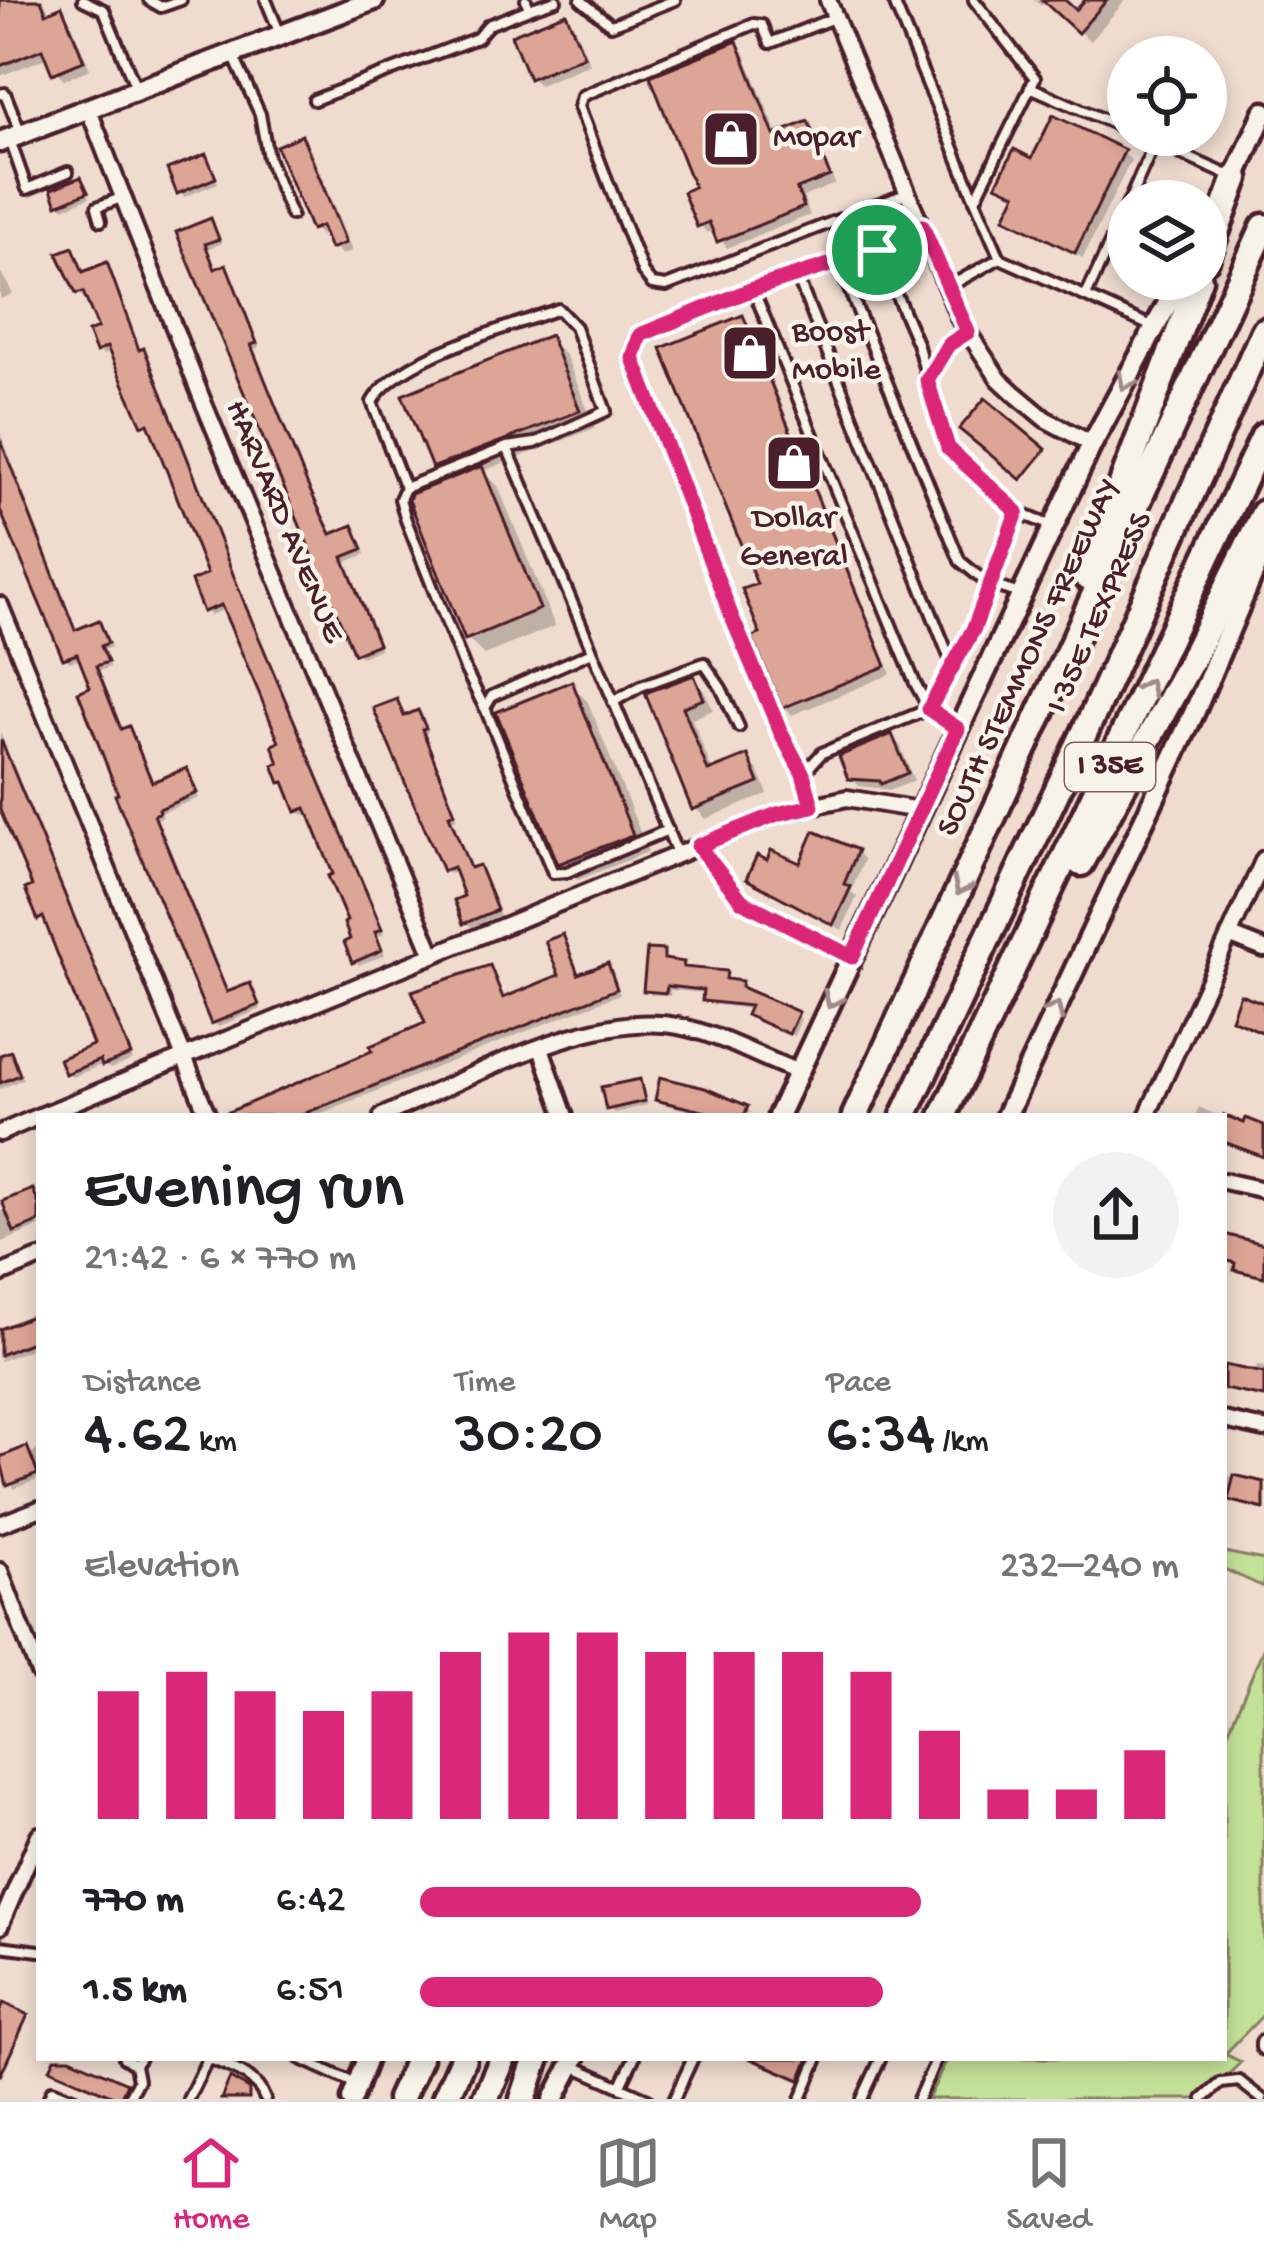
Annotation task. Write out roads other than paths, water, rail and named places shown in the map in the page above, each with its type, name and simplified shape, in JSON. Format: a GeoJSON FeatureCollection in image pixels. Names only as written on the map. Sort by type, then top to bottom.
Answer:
{"type":"FeatureCollection","features":[{"type":"Feature","properties":{"kind":"highway"},"geometry":{"type":"LineString","coordinates":[[1227,202],[1236,178]]}},
{"type":"Feature","properties":{"kind":"highway","name":"SOUTH STEMMONS FREEWAY"},"geometry":{"type":"LineString","coordinates":[[856,1113],[1264,227]]}},
{"type":"Feature","properties":{"kind":"highway"},"geometry":{"type":"LineString","coordinates":[[1010,781],[1190,300]]}},
{"type":"Feature","properties":{"kind":"highway","name":"I 35E TEXPRESS"},"geometry":{"type":"LineString","coordinates":[[905,1113],[1264,335]]}},
{"type":"Feature","properties":{"kind":"highway","name":"I 35E"},"geometry":{"type":"LineString","coordinates":[[948,1106],[1264,436]]}},
{"type":"Feature","properties":{"kind":"highway"},"geometry":{"type":"LineString","coordinates":[[948,1106],[1193,657],[1264,513]]}},
{"type":"Feature","properties":{"kind":"highway"},"geometry":{"type":"LineString","coordinates":[[400,2099],[418,2061]]}},
{"type":"Feature","properties":{"kind":"highway"},"geometry":{"type":"LineString","coordinates":[[445,2099],[462,2061]]}},
{"type":"Feature","properties":{"kind":"highway"},"geometry":{"type":"LineString","coordinates":[[485,2099],[502,2061]]}},
{"type":"Feature","properties":{"kind":"highway"},"geometry":{"type":"LineString","coordinates":[[523,2099],[536,2061]]}},
{"type":"Feature","properties":{"kind":"main road"},"geometry":{"type":"LineString","coordinates":[[10,138],[374,0]]}},
{"type":"Feature","properties":{"kind":"main road"},"geometry":{"type":"LineString","coordinates":[[1227,194],[1264,112]]}},
{"type":"Feature","properties":{"kind":"main road","name":"SOUTH STEMMONS FREEWAY"},"geometry":{"type":"LineString","coordinates":[[779,1113],[1092,444],[1170,300]]}},
{"type":"Feature","properties":{"kind":"main road"},"geometry":{"type":"LineString","coordinates":[[1007,1113],[1195,710],[1264,548]]}},
{"type":"Feature","properties":{"kind":"main road"},"geometry":{"type":"LineString","coordinates":[[355,2092],[366,2061]]}},
{"type":"Feature","properties":{"kind":"main road"},"geometry":{"type":"LineString","coordinates":[[554,2099],[573,2062]]}},
{"type":"Feature","properties":{"kind":"street"},"geometry":{"type":"LineString","coordinates":[[828,0],[968,332],[998,379],[1046,419],[1092,444]]}},
{"type":"Feature","properties":{"kind":"street","name":"HARVARD AVENUE"},"geometry":{"type":"LineString","coordinates":[[88,108],[433,955]]}},
{"type":"Feature","properties":{"kind":"street"},"geometry":{"type":"LineString","coordinates":[[0,604],[207,1113]]}},
{"type":"Feature","properties":{"kind":"street"},"geometry":{"type":"LineString","coordinates":[[46,1113],[777,814],[847,798],[919,810]]}},
{"type":"Feature","properties":{"kind":"street"},"geometry":{"type":"LineString","coordinates":[[1149,1113],[1264,859]]}},
{"type":"Feature","properties":{"kind":"street"},"geometry":{"type":"LineString","coordinates":[[1229,934],[1264,949]]}},
{"type":"Feature","properties":{"kind":"street"},"geometry":{"type":"LineString","coordinates":[[389,1113],[541,1048],[615,1026],[682,1027],[799,1072]]}},
{"type":"Feature","properties":{"kind":"street"},"geometry":{"type":"LineString","coordinates":[[541,1048],[564,1113]]}},
{"type":"Feature","properties":{"kind":"street"},"geometry":{"type":"LineString","coordinates":[[0,1133],[36,1117]]}},
{"type":"Feature","properties":{"kind":"street"},"geometry":{"type":"LineString","coordinates":[[1227,1182],[1264,1190]]}},
{"type":"Feature","properties":{"kind":"street"},"geometry":{"type":"LineString","coordinates":[[0,1274],[36,1259]]}},
{"type":"Feature","properties":{"kind":"street"},"geometry":{"type":"LineString","coordinates":[[1227,1421],[1264,1429]]}},
{"type":"Feature","properties":{"kind":"street"},"geometry":{"type":"LineString","coordinates":[[0,1524],[36,1510]]}},
{"type":"Feature","properties":{"kind":"street"},"geometry":{"type":"LineString","coordinates":[[0,1570],[36,1664]]}},
{"type":"Feature","properties":{"kind":"street"},"geometry":{"type":"LineString","coordinates":[[0,1926],[36,1841]]}},
{"type":"Feature","properties":{"kind":"lane"},"geometry":{"type":"LineString","coordinates":[[83,0],[104,10],[137,89]]}},
{"type":"Feature","properties":{"kind":"lane"},"geometry":{"type":"LineString","coordinates":[[149,0],[160,7],[181,0]]}},
{"type":"Feature","properties":{"kind":"lane"},"geometry":{"type":"LineString","coordinates":[[266,0],[280,35]]}},
{"type":"Feature","properties":{"kind":"lane"},"geometry":{"type":"LineString","coordinates":[[314,100],[477,38],[488,25],[527,4],[556,0]]}},
{"type":"Feature","properties":{"kind":"lane"},"geometry":{"type":"LineString","coordinates":[[581,0],[611,25],[675,0]]}},
{"type":"Feature","properties":{"kind":"lane"},"geometry":{"type":"LineString","coordinates":[[893,0],[1000,258],[1155,327]]}},
{"type":"Feature","properties":{"kind":"lane"},"geometry":{"type":"LineString","coordinates":[[974,0],[1035,78],[975,200]]}},
{"type":"Feature","properties":{"kind":"lane"},"geometry":{"type":"LineString","coordinates":[[837,16],[770,43],[762,25],[754,24],[581,96],[580,107],[643,273],[652,284],[666,286],[908,193]]}},
{"type":"Feature","properties":{"kind":"lane"},"geometry":{"type":"LineString","coordinates":[[232,53],[260,114],[268,158],[291,215]]}},
{"type":"Feature","properties":{"kind":"lane"},"geometry":{"type":"LineString","coordinates":[[1030,87],[1107,121]]}},
{"type":"Feature","properties":{"kind":"lane"},"geometry":{"type":"LineString","coordinates":[[0,94],[5,93],[10,138],[26,189],[68,172]]}},
{"type":"Feature","properties":{"kind":"lane"},"geometry":{"type":"LineString","coordinates":[[1186,156],[1236,178]]}},
{"type":"Feature","properties":{"kind":"lane"},"geometry":{"type":"LineString","coordinates":[[101,220],[97,207],[121,197]]}},
{"type":"Feature","properties":{"kind":"lane"},"geometry":{"type":"LineString","coordinates":[[812,806],[803,774],[731,615],[633,358],[640,335],[753,289],[877,250],[922,226]]}},
{"type":"Feature","properties":{"kind":"lane"},"geometry":{"type":"LineString","coordinates":[[1086,296],[1107,249]]}},
{"type":"Feature","properties":{"kind":"lane"},"geometry":{"type":"LineString","coordinates":[[877,250],[916,343],[948,448],[1017,512],[1054,527]]}},
{"type":"Feature","properties":{"kind":"lane"},"geometry":{"type":"LineString","coordinates":[[947,288],[1000,258]]}},
{"type":"Feature","properties":{"kind":"lane"},"geometry":{"type":"LineString","coordinates":[[837,260],[960,561],[988,584],[1021,595]]}},
{"type":"Feature","properties":{"kind":"lane"},"geometry":{"type":"LineString","coordinates":[[796,274],[953,666]]}},
{"type":"Feature","properties":{"kind":"lane"},"geometry":{"type":"LineString","coordinates":[[753,289],[915,682],[929,709],[958,729]]}},
{"type":"Feature","properties":{"kind":"lane"},"geometry":{"type":"LineString","coordinates":[[405,488],[372,403],[380,387],[405,368],[558,309],[575,327],[606,411],[535,443],[507,447],[405,488],[400,499],[465,670],[553,873],[567,872],[668,830]]}},
{"type":"Feature","properties":{"kind":"lane"},"geometry":{"type":"LineString","coordinates":[[927,380],[948,345],[968,332]]}},
{"type":"Feature","properties":{"kind":"lane"},"geometry":{"type":"LineString","coordinates":[[507,447],[678,854]]}},
{"type":"Feature","properties":{"kind":"lane"},"geometry":{"type":"LineString","coordinates":[[803,774],[822,753],[929,709],[974,628],[1017,512]]}},
{"type":"Feature","properties":{"kind":"lane"},"geometry":{"type":"LineString","coordinates":[[485,708],[492,696],[592,652]]}},
{"type":"Feature","properties":{"kind":"lane"},"geometry":{"type":"LineString","coordinates":[[613,702],[641,686],[704,663],[739,727]]}},
{"type":"Feature","properties":{"kind":"lane"},"geometry":{"type":"LineString","coordinates":[[698,846],[742,901],[852,957]]}},
{"type":"Feature","properties":{"kind":"lane"},"geometry":{"type":"LineString","coordinates":[[0,1946],[36,1948]]}},
{"type":"Feature","properties":{"kind":"lane"},"geometry":{"type":"LineString","coordinates":[[188,2099],[207,2061]]}},
{"type":"Feature","properties":{"kind":"lane"},"geometry":{"type":"LineString","coordinates":[[215,2061],[249,2076],[265,2099]]}},
{"type":"Feature","properties":{"kind":"lane"},"geometry":{"type":"LineString","coordinates":[[304,2061],[355,2092]]}},
{"type":"Feature","properties":{"kind":"lane"},"geometry":{"type":"LineString","coordinates":[[620,2087],[633,2061]]}},
{"type":"Feature","properties":{"kind":"lane"},"geometry":{"type":"LineString","coordinates":[[674,2099],[691,2061]]}},
{"type":"Feature","properties":{"kind":"lane"},"geometry":{"type":"LineString","coordinates":[[801,2099],[817,2061]]}},
{"type":"Feature","properties":{"kind":"lane"},"geometry":{"type":"LineString","coordinates":[[862,2099],[880,2061]]}},
{"type":"Feature","properties":{"kind":"lane"},"geometry":{"type":"LineString","coordinates":[[918,2099],[936,2061]]}},
{"type":"Feature","properties":{"kind":"lane"},"geometry":{"type":"LineString","coordinates":[[128,2099],[138,2080],[137,2062]]}},
{"type":"Feature","properties":{"kind":"lane"},"geometry":{"type":"LineString","coordinates":[[573,2062],[648,2099]]}},
{"type":"Feature","properties":{"kind":"lane"},"geometry":{"type":"LineString","coordinates":[[1203,2099],[1221,2083],[1239,2081],[1262,2099]]}},
{"type":"Feature","properties":{"kind":"lane"},"geometry":{"type":"LineString","coordinates":[[48,2099],[52,2090],[75,2099]]}},
{"type":"Feature","properties":{"kind":"place","name":"Mopar"},"geometry":{"type":"Point","coordinates":[731,139]}},
{"type":"Feature","properties":{"kind":"place","name":"Boost Mobile"},"geometry":{"type":"Point","coordinates":[750,353]}},
{"type":"Feature","properties":{"kind":"place","name":"Dollar General"},"geometry":{"type":"Point","coordinates":[794,463]}}]}
